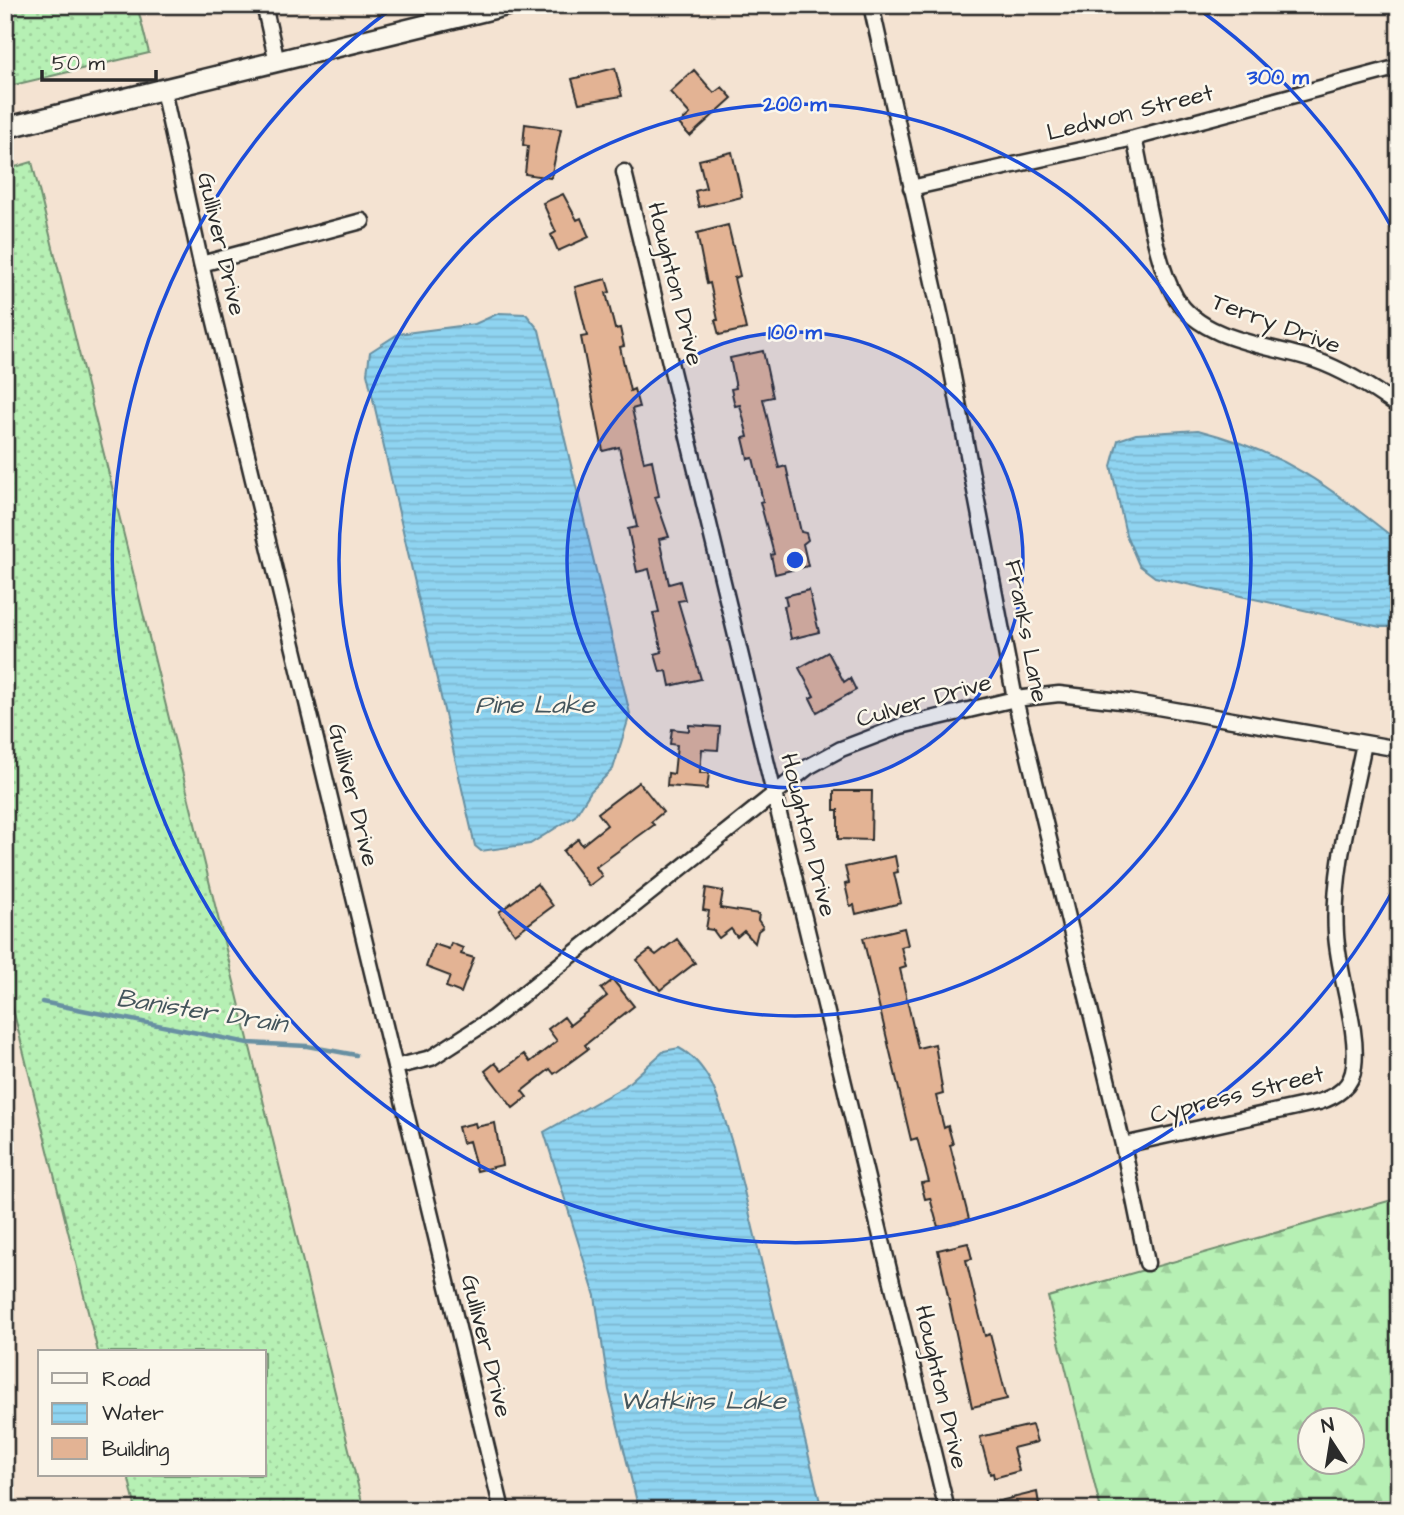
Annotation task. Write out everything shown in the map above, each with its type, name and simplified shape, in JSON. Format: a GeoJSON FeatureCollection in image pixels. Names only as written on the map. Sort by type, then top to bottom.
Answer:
{"type":"FeatureCollection","features":[{"type":"Feature","properties":{"kind":"street"},"geometry":{"type":"LineString","coordinates":[[264,5],[277,62]]}},
{"type":"Feature","properties":{"kind":"street"},"geometry":{"type":"LineString","coordinates":[[5,128],[508,5]]}},
{"type":"Feature","properties":{"kind":"street","name":"Franks Lane"},"geometry":{"type":"LineString","coordinates":[[871,5],[946,340],[1015,699],[1123,1145],[1147,1263]]}},
{"type":"Feature","properties":{"kind":"street","name":"Ledwon Street"},"geometry":{"type":"LineString","coordinates":[[911,188],[1135,138],[1399,67]]}},
{"type":"Feature","properties":{"kind":"street","name":"Gulliver Drive"},"geometry":{"type":"LineString","coordinates":[[163,90],[201,264],[502,1510]]}},
{"type":"Feature","properties":{"kind":"street","name":"Terry Drive"},"geometry":{"type":"LineString","coordinates":[[1135,138],[1163,265],[1181,305],[1209,326],[1266,348],[1316,360],[1398,404]]}},
{"type":"Feature","properties":{"kind":"street","name":"Houghton Drive"},"geometry":{"type":"LineString","coordinates":[[625,172],[947,1510]]}},
{"type":"Feature","properties":{"kind":"street"},"geometry":{"type":"LineString","coordinates":[[201,264],[362,221]]}},
{"type":"Feature","properties":{"kind":"street","name":"Culver Drive"},"geometry":{"type":"LineString","coordinates":[[395,1066],[431,1058],[493,1018],[775,796],[808,767],[841,749],[901,726],[1015,699],[1083,695],[1399,749]]}},
{"type":"Feature","properties":{"kind":"street","name":"Cypress Street"},"geometry":{"type":"LineString","coordinates":[[1123,1145],[1319,1102],[1342,1091],[1348,1084],[1354,1067],[1355,1052],[1339,967],[1335,912],[1364,743]]}},
{"type":"Feature","properties":{"kind":"green space"},"geometry":{"type":"Polygon","coordinates":[[[5,5],[137,5],[149,53],[5,87],[5,5]]]}},
{"type":"Feature","properties":{"kind":"green space"},"geometry":{"type":"Polygon","coordinates":[[[32,162],[364,1510],[136,1510],[128,1476],[266,1476],[266,1350],[98,1350],[5,977],[5,170],[32,162]]]}},
{"type":"Feature","properties":{"kind":"green space"},"geometry":{"type":"Polygon","coordinates":[[[1399,1198],[1399,1510],[1101,1510],[1048,1297],[1399,1198]]]}},
{"type":"Feature","properties":{"kind":"water","name":"Pine Lake"},"geometry":{"type":"Polygon","coordinates":[[[499,313],[526,314],[539,330],[630,714],[613,769],[591,791],[575,816],[530,844],[481,851],[475,846],[367,373],[370,352],[398,334],[475,324],[499,313]]]}},
{"type":"Feature","properties":{"kind":"water"},"geometry":{"type":"Polygon","coordinates":[[[1198,430],[1257,449],[1306,474],[1399,542],[1399,627],[1380,627],[1155,577],[1139,565],[1126,535],[1111,466],[1118,440],[1136,434],[1198,430]]]}},
{"type":"Feature","properties":{"kind":"water","name":"Watkins Lake"},"geometry":{"type":"Polygon","coordinates":[[[679,1048],[701,1066],[708,1078],[733,1146],[822,1510],[639,1510],[609,1390],[595,1296],[544,1132],[625,1086],[664,1051],[679,1048]]]}},
{"type":"Feature","properties":{"kind":"building"},"geometry":{"type":"Polygon","coordinates":[[[615,68],[622,96],[579,103],[572,79],[615,68]]]}},
{"type":"Feature","properties":{"kind":"building"},"geometry":{"type":"Polygon","coordinates":[[[694,70],[714,93],[722,87],[732,98],[690,136],[679,124],[690,114],[670,92],[694,70]]]}},
{"type":"Feature","properties":{"kind":"building"},"geometry":{"type":"Polygon","coordinates":[[[525,124],[561,129],[551,178],[525,174],[528,146],[523,145],[525,124]]]}},
{"type":"Feature","properties":{"kind":"building"},"geometry":{"type":"Polygon","coordinates":[[[732,152],[742,197],[699,207],[695,191],[706,188],[699,160],[732,152]]]}},
{"type":"Feature","properties":{"kind":"building"},"geometry":{"type":"Polygon","coordinates":[[[563,194],[577,220],[581,218],[589,237],[558,251],[551,235],[556,232],[543,203],[563,194]]]}},
{"type":"Feature","properties":{"kind":"building"},"geometry":{"type":"Polygon","coordinates":[[[728,225],[740,276],[734,278],[746,329],[719,335],[715,320],[718,320],[710,283],[707,284],[697,233],[728,225]]]}},
{"type":"Feature","properties":{"kind":"building"},"geometry":{"type":"Polygon","coordinates":[[[606,279],[610,292],[606,293],[615,329],[620,328],[624,346],[620,347],[630,391],[634,389],[639,407],[632,409],[644,462],[652,460],[659,496],[655,497],[669,537],[659,539],[669,584],[680,581],[685,600],[678,601],[701,679],[670,686],[667,671],[660,672],[655,654],[662,652],[653,613],[659,612],[649,569],[637,572],[628,529],[637,527],[619,447],[603,451],[581,337],[587,336],[575,287],[606,279]]]}},
{"type":"Feature","properties":{"kind":"building"},"geometry":{"type":"Polygon","coordinates":[[[763,351],[773,397],[763,399],[779,468],[786,466],[801,532],[806,533],[808,540],[803,544],[808,566],[775,574],[771,555],[774,554],[760,502],[763,501],[753,458],[748,459],[743,438],[748,437],[740,405],[735,406],[731,389],[736,388],[730,358],[763,351]]]}},
{"type":"Feature","properties":{"kind":"building"},"geometry":{"type":"Polygon","coordinates":[[[809,590],[819,632],[791,639],[784,606],[787,605],[785,596],[809,590]]]}},
{"type":"Feature","properties":{"kind":"building"},"geometry":{"type":"Polygon","coordinates":[[[828,652],[844,682],[850,678],[856,690],[817,712],[810,698],[814,696],[799,668],[828,652]]]}},
{"type":"Feature","properties":{"kind":"building"},"geometry":{"type":"Polygon","coordinates":[[[689,725],[720,727],[718,750],[702,749],[700,773],[709,773],[707,789],[667,786],[668,773],[674,774],[677,745],[670,744],[672,729],[689,731],[689,725]]]}},
{"type":"Feature","properties":{"kind":"building"},"geometry":{"type":"Polygon","coordinates":[[[639,782],[663,812],[651,822],[654,825],[596,867],[602,876],[589,886],[563,851],[578,839],[582,845],[607,825],[598,813],[639,782]]]}},
{"type":"Feature","properties":{"kind":"building"},"geometry":{"type":"Polygon","coordinates":[[[834,791],[872,791],[871,840],[838,839],[838,810],[834,810],[834,791]]]}},
{"type":"Feature","properties":{"kind":"building"},"geometry":{"type":"Polygon","coordinates":[[[895,856],[898,872],[894,873],[901,903],[856,914],[854,905],[850,906],[845,884],[849,883],[845,867],[895,856]]]}},
{"type":"Feature","properties":{"kind":"building"},"geometry":{"type":"Polygon","coordinates":[[[537,884],[553,906],[515,934],[499,912],[537,884]]]}},
{"type":"Feature","properties":{"kind":"building"},"geometry":{"type":"Polygon","coordinates":[[[706,888],[723,891],[720,908],[759,914],[758,920],[763,927],[758,931],[755,943],[744,931],[737,937],[731,929],[719,938],[713,930],[706,929],[709,911],[703,910],[706,888]]]}},
{"type":"Feature","properties":{"kind":"building"},"geometry":{"type":"Polygon","coordinates":[[[904,928],[908,945],[901,947],[906,967],[900,969],[918,1048],[935,1044],[943,1094],[936,1096],[944,1128],[948,1126],[953,1144],[950,1145],[969,1219],[938,1227],[930,1198],[925,1199],[921,1183],[929,1182],[917,1138],[911,1140],[863,938],[904,928]]]}},
{"type":"Feature","properties":{"kind":"building"},"geometry":{"type":"Polygon","coordinates":[[[677,939],[695,963],[660,990],[637,960],[650,950],[656,955],[677,939]]]}},
{"type":"Feature","properties":{"kind":"building"},"geometry":{"type":"Polygon","coordinates":[[[451,943],[463,948],[461,954],[474,958],[461,993],[446,987],[450,976],[426,967],[434,944],[449,949],[451,943]]]}},
{"type":"Feature","properties":{"kind":"building"},"geometry":{"type":"Polygon","coordinates":[[[613,980],[634,1006],[585,1045],[588,1049],[554,1074],[550,1069],[522,1091],[527,1097],[513,1108],[485,1071],[495,1063],[502,1071],[524,1054],[530,1062],[557,1041],[548,1029],[564,1017],[570,1025],[607,996],[601,989],[613,980]]]}},
{"type":"Feature","properties":{"kind":"building"},"geometry":{"type":"Polygon","coordinates":[[[475,1123],[476,1127],[495,1123],[502,1165],[477,1171],[469,1141],[462,1143],[458,1127],[475,1123]]]}},
{"type":"Feature","properties":{"kind":"building"},"geometry":{"type":"Polygon","coordinates":[[[968,1243],[972,1259],[966,1260],[976,1302],[985,1336],[990,1334],[1007,1399],[972,1407],[938,1250],[968,1243]]]}},
{"type":"Feature","properties":{"kind":"building"},"geometry":{"type":"Polygon","coordinates":[[[1032,1425],[1037,1442],[1013,1448],[1019,1471],[994,1478],[993,1473],[990,1474],[980,1437],[1032,1425]]]}},
{"type":"Feature","properties":{"kind":"building"},"geometry":{"type":"Polygon","coordinates":[[[1037,1492],[1040,1510],[983,1510],[983,1505],[1037,1492]]]}},
{"type":"Feature","properties":{"kind":"waterway","name":"Banister Drain"},"geometry":{"type":"LineString","coordinates":[[42,1002],[248,1043],[307,1046],[356,1055]]}}]}
